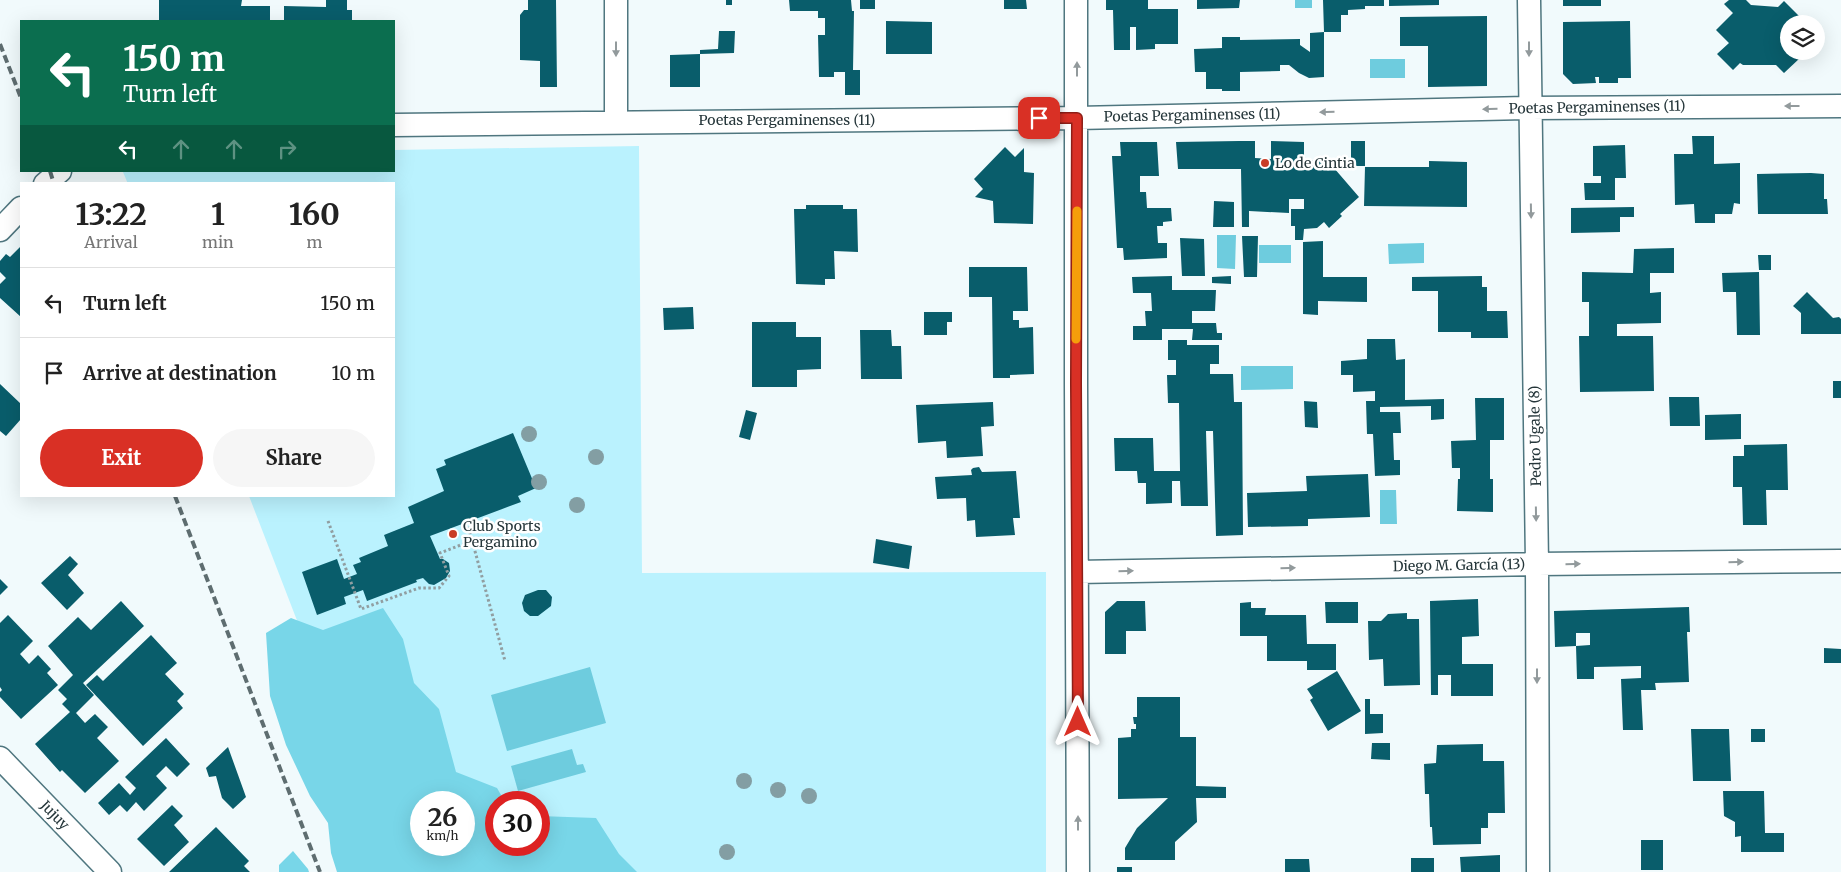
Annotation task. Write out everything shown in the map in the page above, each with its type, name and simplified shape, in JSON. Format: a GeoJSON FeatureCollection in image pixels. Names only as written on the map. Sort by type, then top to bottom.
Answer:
{"type":"FeatureCollection","features":[{"type":"Feature","properties":{"kind":"street"},"geometry":{"type":"LineString","coordinates":[[616,0],[616,122]]}},
{"type":"Feature","properties":{"kind":"street"},"geometry":{"type":"LineString","coordinates":[[1076,0],[1078,872]]}},
{"type":"Feature","properties":{"kind":"street","name":"Pedro Ugale (8)"},"geometry":{"type":"LineString","coordinates":[[1529,0],[1529,108],[1537,564],[1538,872]]}},
{"type":"Feature","properties":{"kind":"street","name":"Poetas Pergaminenses (11)"},"geometry":{"type":"LineString","coordinates":[[395,125],[1077,118],[1529,108],[1841,106]]}},
{"type":"Feature","properties":{"kind":"street"},"geometry":{"type":"LineString","coordinates":[[0,230],[20,209]]}},
{"type":"Feature","properties":{"kind":"street","name":"Diego M. García (13)"},"geometry":{"type":"LineString","coordinates":[[1077,572],[1841,561]]}},
{"type":"Feature","properties":{"kind":"street","name":"Jujuy"},"geometry":{"type":"LineString","coordinates":[[0,758],[110,872]]}},
{"type":"Feature","properties":{"kind":"path"},"geometry":{"type":"LineString","coordinates":[[328,522],[361,609],[419,588],[439,588],[448,576],[440,553],[471,541]]}},
{"type":"Feature","properties":{"kind":"path"},"geometry":{"type":"LineString","coordinates":[[467,522],[505,661]]}},
{"type":"Feature","properties":{"kind":"shaded area"},"geometry":{"type":"Polygon","coordinates":[[[1295,0],[1312,0],[1312,8],[1295,8],[1295,0]]]}},
{"type":"Feature","properties":{"kind":"shaded area"},"geometry":{"type":"Polygon","coordinates":[[[1370,59],[1405,59],[1405,78],[1370,78],[1370,59]]]}},
{"type":"Feature","properties":{"kind":"shaded area","name":"Club Sports Pergamino"},"geometry":{"type":"Polygon","coordinates":[[[639,146],[642,573],[1046,572],[1046,872],[394,872],[249,497],[395,497],[395,182],[127,182],[123,172],[395,172],[395,150],[639,146]]]}},
{"type":"Feature","properties":{"kind":"shaded area"},"geometry":{"type":"Polygon","coordinates":[[[1217,235],[1236,235],[1235,269],[1217,268],[1217,235]]]}},
{"type":"Feature","properties":{"kind":"shaded area"},"geometry":{"type":"Polygon","coordinates":[[[1424,243],[1424,263],[1389,264],[1388,244],[1424,243]]]}},
{"type":"Feature","properties":{"kind":"shaded area"},"geometry":{"type":"Polygon","coordinates":[[[1259,245],[1291,245],[1291,263],[1259,263],[1259,245]]]}},
{"type":"Feature","properties":{"kind":"shaded area"},"geometry":{"type":"Polygon","coordinates":[[[1241,366],[1293,366],[1293,389],[1241,390],[1241,366]]]}},
{"type":"Feature","properties":{"kind":"shaded area"},"geometry":{"type":"Polygon","coordinates":[[[1380,490],[1396,490],[1397,524],[1380,524],[1380,490]]]}},
{"type":"Feature","properties":{"kind":"shaded area"},"geometry":{"type":"Polygon","coordinates":[[[383,608],[403,639],[414,683],[439,709],[456,772],[497,788],[499,791],[485,791],[485,856],[550,856],[550,816],[596,818],[619,854],[637,872],[337,872],[331,853],[328,823],[310,796],[286,745],[270,696],[266,633],[291,618],[323,630],[383,608]]]}},
{"type":"Feature","properties":{"kind":"shaded area"},"geometry":{"type":"Polygon","coordinates":[[[590,667],[606,723],[507,751],[491,695],[590,667]]]}},
{"type":"Feature","properties":{"kind":"shaded area"},"geometry":{"type":"Polygon","coordinates":[[[572,749],[577,765],[583,764],[586,772],[518,791],[511,766],[572,749]]]}},
{"type":"Feature","properties":{"kind":"shaded area"},"geometry":{"type":"Polygon","coordinates":[[[293,851],[309,872],[279,872],[279,865],[293,851]]]}},
{"type":"Feature","properties":{"kind":"building"},"geometry":{"type":"Polygon","coordinates":[[[159,0],[242,0],[241,6],[270,6],[270,20],[159,20],[159,0]]]}},
{"type":"Feature","properties":{"kind":"building"},"geometry":{"type":"Polygon","coordinates":[[[326,0],[347,0],[347,10],[352,10],[352,20],[284,20],[284,6],[326,7],[326,0]]]}},
{"type":"Feature","properties":{"kind":"building"},"geometry":{"type":"Polygon","coordinates":[[[528,0],[556,0],[557,87],[540,87],[540,61],[520,60],[520,15],[524,10],[528,10],[528,0]]]}},
{"type":"Feature","properties":{"kind":"building"},"geometry":{"type":"Polygon","coordinates":[[[726,0],[732,0],[732,5],[726,5],[726,0]]]}},
{"type":"Feature","properties":{"kind":"building"},"geometry":{"type":"Polygon","coordinates":[[[789,0],[851,0],[852,11],[854,11],[853,70],[860,70],[860,95],[845,95],[845,72],[834,72],[834,77],[819,77],[818,35],[825,35],[825,18],[818,18],[818,11],[790,11],[789,0]]]}},
{"type":"Feature","properties":{"kind":"building"},"geometry":{"type":"Polygon","coordinates":[[[860,0],[875,0],[875,9],[860,9],[860,0]]]}},
{"type":"Feature","properties":{"kind":"building"},"geometry":{"type":"Polygon","coordinates":[[[1004,0],[1026,0],[1027,9],[1004,9],[1004,0]]]}},
{"type":"Feature","properties":{"kind":"building"},"geometry":{"type":"Polygon","coordinates":[[[1106,0],[1148,0],[1148,9],[1178,9],[1178,44],[1155,44],[1155,49],[1136,50],[1136,27],[1130,27],[1130,50],[1114,50],[1113,10],[1106,10],[1106,0]]]}},
{"type":"Feature","properties":{"kind":"building"},"geometry":{"type":"Polygon","coordinates":[[[1197,0],[1240,0],[1239,8],[1197,9],[1197,0]]]}},
{"type":"Feature","properties":{"kind":"building"},"geometry":{"type":"Polygon","coordinates":[[[1323,0],[1384,0],[1384,6],[1365,6],[1365,9],[1348,10],[1348,15],[1341,15],[1341,32],[1324,32],[1323,0]]]}},
{"type":"Feature","properties":{"kind":"building"},"geometry":{"type":"Polygon","coordinates":[[[1389,0],[1439,0],[1439,5],[1389,6],[1389,0]]]}},
{"type":"Feature","properties":{"kind":"building"},"geometry":{"type":"Polygon","coordinates":[[[1563,0],[1601,0],[1601,6],[1563,6],[1563,0]]]}},
{"type":"Feature","properties":{"kind":"building"},"geometry":{"type":"Polygon","coordinates":[[[1729,0],[1746,0],[1751,5],[1778,7],[1784,1],[1798,15],[1780,15],[1780,60],[1798,60],[1784,73],[1776,65],[1743,65],[1740,63],[1733,70],[1717,54],[1729,43],[1716,30],[1733,13],[1724,4],[1729,0]]]}},
{"type":"Feature","properties":{"kind":"building"},"geometry":{"type":"Polygon","coordinates":[[[1487,16],[1487,86],[1428,87],[1428,46],[1400,46],[1400,17],[1487,16]]]}},
{"type":"Feature","properties":{"kind":"building"},"geometry":{"type":"Polygon","coordinates":[[[886,21],[932,22],[932,54],[886,54],[886,21]]]}},
{"type":"Feature","properties":{"kind":"building"},"geometry":{"type":"Polygon","coordinates":[[[1630,21],[1631,78],[1618,78],[1618,83],[1599,83],[1599,77],[1595,77],[1596,83],[1573,84],[1563,74],[1563,22],[1630,21]]]}},
{"type":"Feature","properties":{"kind":"building"},"geometry":{"type":"Polygon","coordinates":[[[719,31],[735,31],[734,53],[700,54],[700,50],[718,49],[719,31]]]}},
{"type":"Feature","properties":{"kind":"building"},"geometry":{"type":"Polygon","coordinates":[[[1324,32],[1324,77],[1309,78],[1289,65],[1280,65],[1280,71],[1240,72],[1240,91],[1222,91],[1222,89],[1206,89],[1206,72],[1195,72],[1194,49],[1222,48],[1222,37],[1240,37],[1240,40],[1300,39],[1300,45],[1310,52],[1310,33],[1324,32]]]}},
{"type":"Feature","properties":{"kind":"building"},"geometry":{"type":"Polygon","coordinates":[[[700,54],[700,87],[670,87],[670,55],[700,54]]]}},
{"type":"Feature","properties":{"kind":"building"},"geometry":{"type":"Polygon","coordinates":[[[1692,136],[1714,136],[1714,164],[1740,163],[1740,204],[1734,203],[1732,214],[1715,214],[1715,223],[1695,223],[1694,204],[1675,205],[1674,154],[1693,154],[1692,136]]]}},
{"type":"Feature","properties":{"kind":"building"},"geometry":{"type":"Polygon","coordinates":[[[1255,141],[1255,158],[1271,159],[1271,141],[1304,142],[1304,160],[1323,160],[1334,168],[1359,197],[1340,214],[1342,216],[1329,228],[1324,222],[1317,228],[1304,229],[1303,240],[1295,240],[1295,226],[1291,226],[1291,209],[1304,209],[1304,199],[1289,199],[1289,213],[1249,211],[1249,227],[1242,227],[1241,169],[1178,169],[1176,142],[1255,141]]]}},
{"type":"Feature","properties":{"kind":"building"},"geometry":{"type":"Polygon","coordinates":[[[1351,141],[1365,141],[1365,166],[1351,166],[1351,141]]]}},
{"type":"Feature","properties":{"kind":"building"},"geometry":{"type":"Polygon","coordinates":[[[1120,142],[1157,142],[1159,176],[1140,176],[1140,192],[1146,192],[1147,208],[1171,208],[1172,221],[1163,222],[1163,226],[1157,226],[1158,243],[1167,243],[1167,258],[1124,260],[1123,248],[1117,248],[1112,156],[1121,156],[1120,142]]]}},
{"type":"Feature","properties":{"kind":"building"},"geometry":{"type":"Polygon","coordinates":[[[1625,145],[1626,178],[1615,178],[1615,200],[1585,200],[1584,183],[1601,183],[1601,176],[1593,176],[1593,146],[1625,145]]]}},
{"type":"Feature","properties":{"kind":"building"},"geometry":{"type":"Polygon","coordinates":[[[1005,147],[1015,157],[1024,148],[1024,172],[1034,173],[1033,224],[994,223],[993,201],[975,197],[983,189],[974,179],[1005,147]]]}},
{"type":"Feature","properties":{"kind":"building"},"geometry":{"type":"Polygon","coordinates":[[[1429,161],[1467,162],[1467,207],[1364,206],[1365,167],[1429,167],[1429,161]]]}},
{"type":"Feature","properties":{"kind":"building"},"geometry":{"type":"Polygon","coordinates":[[[1757,174],[1824,174],[1824,199],[1827,199],[1828,214],[1758,214],[1757,174]]]}},
{"type":"Feature","properties":{"kind":"building"},"geometry":{"type":"Polygon","coordinates":[[[1214,201],[1234,202],[1234,227],[1213,227],[1214,201]]]}},
{"type":"Feature","properties":{"kind":"building"},"geometry":{"type":"Polygon","coordinates":[[[806,205],[843,205],[843,209],[857,209],[858,252],[834,251],[835,279],[825,279],[825,285],[796,284],[794,209],[806,209],[806,205]]]}},
{"type":"Feature","properties":{"kind":"building"},"geometry":{"type":"Polygon","coordinates":[[[1634,207],[1634,217],[1620,217],[1620,232],[1571,233],[1571,208],[1634,207]]]}},
{"type":"Feature","properties":{"kind":"building"},"geometry":{"type":"Polygon","coordinates":[[[1242,236],[1258,236],[1257,277],[1244,277],[1242,236]]]}},
{"type":"Feature","properties":{"kind":"building"},"geometry":{"type":"Polygon","coordinates":[[[1180,238],[1204,239],[1205,276],[1182,276],[1180,238]]]}},
{"type":"Feature","properties":{"kind":"building"},"geometry":{"type":"Polygon","coordinates":[[[1323,241],[1323,277],[1367,277],[1367,302],[1318,301],[1318,315],[1303,314],[1303,242],[1323,241]]]}},
{"type":"Feature","properties":{"kind":"building"},"geometry":{"type":"Polygon","coordinates":[[[20,247],[20,316],[0,298],[0,284],[6,278],[0,272],[0,261],[6,254],[10,257],[20,247]]]}},
{"type":"Feature","properties":{"kind":"building"},"geometry":{"type":"Polygon","coordinates":[[[1674,248],[1674,273],[1650,273],[1650,293],[1661,292],[1661,323],[1617,324],[1617,336],[1653,336],[1654,391],[1580,392],[1579,336],[1589,336],[1589,302],[1582,302],[1582,272],[1633,273],[1634,249],[1674,248]]]}},
{"type":"Feature","properties":{"kind":"building"},"geometry":{"type":"Polygon","coordinates":[[[1758,255],[1771,255],[1771,270],[1759,270],[1758,255]]]}},
{"type":"Feature","properties":{"kind":"building"},"geometry":{"type":"Polygon","coordinates":[[[969,267],[1027,267],[1028,311],[1013,311],[1013,320],[1019,320],[1019,328],[1033,327],[1034,374],[1010,375],[1010,378],[993,378],[992,297],[969,297],[969,267]]]}},
{"type":"Feature","properties":{"kind":"building"},"geometry":{"type":"Polygon","coordinates":[[[1759,272],[1760,335],[1737,335],[1736,292],[1723,292],[1722,273],[1759,272]]]}},
{"type":"Feature","properties":{"kind":"building"},"geometry":{"type":"Polygon","coordinates":[[[1172,276],[1172,290],[1216,290],[1215,311],[1192,311],[1192,323],[1216,323],[1217,333],[1222,333],[1222,340],[1192,340],[1193,329],[1162,329],[1162,340],[1133,340],[1133,326],[1146,326],[1145,311],[1152,311],[1151,293],[1133,293],[1132,277],[1172,276]]]}},
{"type":"Feature","properties":{"kind":"building"},"geometry":{"type":"Polygon","coordinates":[[[1231,276],[1231,284],[1212,283],[1212,277],[1231,276]]]}},
{"type":"Feature","properties":{"kind":"building"},"geometry":{"type":"Polygon","coordinates":[[[1482,276],[1482,287],[1487,287],[1487,311],[1507,311],[1508,338],[1471,338],[1471,332],[1438,332],[1438,291],[1412,291],[1412,277],[1482,276]]]}},
{"type":"Feature","properties":{"kind":"building"},"geometry":{"type":"Polygon","coordinates":[[[1807,292],[1833,318],[1839,317],[1841,319],[1841,334],[1801,334],[1801,313],[1793,306],[1807,292]]]}},
{"type":"Feature","properties":{"kind":"building"},"geometry":{"type":"Polygon","coordinates":[[[693,307],[694,329],[664,330],[663,308],[693,307]]]}},
{"type":"Feature","properties":{"kind":"building"},"geometry":{"type":"Polygon","coordinates":[[[924,312],[952,312],[952,322],[947,322],[947,335],[924,335],[924,312]]]}},
{"type":"Feature","properties":{"kind":"building"},"geometry":{"type":"Polygon","coordinates":[[[752,322],[796,322],[796,337],[821,337],[821,369],[797,370],[797,387],[752,387],[752,322]]]}},
{"type":"Feature","properties":{"kind":"building"},"geometry":{"type":"Polygon","coordinates":[[[860,330],[891,330],[892,346],[901,346],[902,379],[861,379],[860,330]]]}},
{"type":"Feature","properties":{"kind":"building"},"geometry":{"type":"Polygon","coordinates":[[[1367,339],[1395,339],[1396,360],[1405,359],[1405,400],[1444,399],[1444,419],[1431,420],[1431,406],[1380,407],[1380,412],[1400,412],[1401,433],[1393,433],[1394,460],[1400,460],[1400,475],[1375,476],[1373,434],[1367,434],[1366,401],[1375,401],[1375,391],[1353,392],[1353,375],[1341,375],[1341,361],[1367,359],[1367,339]]]}},
{"type":"Feature","properties":{"kind":"building"},"geometry":{"type":"Polygon","coordinates":[[[1168,340],[1187,340],[1187,345],[1219,345],[1219,364],[1210,364],[1210,374],[1233,374],[1234,402],[1242,402],[1243,535],[1216,536],[1213,431],[1206,431],[1208,506],[1181,506],[1180,481],[1172,481],[1172,503],[1146,504],[1146,483],[1138,483],[1137,471],[1115,471],[1114,438],[1153,438],[1154,471],[1180,471],[1179,403],[1168,403],[1167,375],[1176,375],[1176,360],[1168,360],[1168,340]]]}},
{"type":"Feature","properties":{"kind":"building"},"geometry":{"type":"Polygon","coordinates":[[[1833,381],[1841,381],[1841,398],[1833,398],[1833,381]]]}},
{"type":"Feature","properties":{"kind":"building"},"geometry":{"type":"Polygon","coordinates":[[[0,384],[20,403],[20,420],[6,436],[0,431],[0,384]]]}},
{"type":"Feature","properties":{"kind":"building"},"geometry":{"type":"Polygon","coordinates":[[[1669,397],[1699,397],[1700,426],[1670,426],[1669,397]]]}},
{"type":"Feature","properties":{"kind":"building"},"geometry":{"type":"Polygon","coordinates":[[[1475,398],[1504,398],[1504,440],[1490,440],[1490,479],[1493,479],[1493,512],[1457,511],[1460,468],[1452,468],[1451,441],[1476,440],[1475,398]]]}},
{"type":"Feature","properties":{"kind":"building"},"geometry":{"type":"Polygon","coordinates":[[[1304,401],[1317,402],[1318,428],[1305,427],[1304,401]]]}},
{"type":"Feature","properties":{"kind":"building"},"geometry":{"type":"Polygon","coordinates":[[[993,402],[994,426],[981,427],[983,456],[947,458],[946,441],[918,443],[916,405],[993,402]]]}},
{"type":"Feature","properties":{"kind":"building"},"geometry":{"type":"Polygon","coordinates":[[[746,410],[757,413],[750,440],[739,437],[746,410]]]}},
{"type":"Feature","properties":{"kind":"building"},"geometry":{"type":"Polygon","coordinates":[[[1741,414],[1741,439],[1705,440],[1705,415],[1741,414]]]}},
{"type":"Feature","properties":{"kind":"building"},"geometry":{"type":"Polygon","coordinates":[[[513,433],[536,488],[518,496],[521,502],[430,536],[440,559],[449,563],[450,571],[446,578],[434,585],[429,584],[423,578],[416,580],[417,582],[367,601],[363,590],[344,597],[346,604],[317,615],[302,572],[337,559],[344,579],[357,574],[353,565],[361,562],[359,558],[388,546],[384,535],[414,523],[408,507],[444,491],[436,469],[446,465],[444,460],[513,433]]]}},
{"type":"Feature","properties":{"kind":"building"},"geometry":{"type":"Polygon","coordinates":[[[1787,444],[1788,490],[1766,490],[1767,525],[1743,525],[1742,487],[1733,487],[1733,456],[1744,456],[1744,445],[1787,444]]]}},
{"type":"Feature","properties":{"kind":"building"},"geometry":{"type":"Polygon","coordinates":[[[979,467],[982,472],[1016,471],[1020,518],[1013,518],[1015,535],[976,537],[975,520],[967,521],[966,498],[937,499],[935,477],[972,475],[971,470],[979,467]]]}},
{"type":"Feature","properties":{"kind":"building"},"geometry":{"type":"Polygon","coordinates":[[[1368,474],[1370,517],[1308,519],[1308,526],[1248,527],[1247,493],[1307,491],[1306,476],[1368,474]]]}},
{"type":"Feature","properties":{"kind":"building"},"geometry":{"type":"Polygon","coordinates":[[[876,539],[912,546],[909,569],[873,563],[876,539]]]}},
{"type":"Feature","properties":{"kind":"building"},"geometry":{"type":"Polygon","coordinates":[[[70,556],[78,564],[68,575],[84,593],[67,610],[41,583],[70,556]]]}},
{"type":"Feature","properties":{"kind":"building"},"geometry":{"type":"Polygon","coordinates":[[[0,579],[8,587],[0,595],[0,579]]]}},
{"type":"Feature","properties":{"kind":"building"},"geometry":{"type":"Polygon","coordinates":[[[538,590],[546,590],[552,597],[551,606],[538,616],[530,616],[524,611],[522,603],[525,595],[538,590]]]}},
{"type":"Feature","properties":{"kind":"building"},"geometry":{"type":"Polygon","coordinates":[[[1478,599],[1479,636],[1462,637],[1462,664],[1493,664],[1493,696],[1451,696],[1451,675],[1438,675],[1438,695],[1431,695],[1430,601],[1478,599]]]}},
{"type":"Feature","properties":{"kind":"building"},"geometry":{"type":"Polygon","coordinates":[[[121,601],[144,626],[83,683],[94,695],[76,713],[85,723],[95,714],[108,727],[97,738],[119,761],[85,793],[62,770],[60,772],[35,744],[70,712],[62,704],[67,699],[58,690],[73,675],[48,646],[78,617],[91,630],[121,601]]]}},
{"type":"Feature","properties":{"kind":"building"},"geometry":{"type":"Polygon","coordinates":[[[1117,601],[1145,601],[1146,631],[1126,631],[1126,654],[1105,654],[1105,612],[1117,601]]]}},
{"type":"Feature","properties":{"kind":"building"},"geometry":{"type":"Polygon","coordinates":[[[1251,602],[1251,608],[1266,608],[1265,615],[1306,615],[1307,644],[1336,644],[1336,670],[1307,670],[1307,661],[1267,661],[1267,636],[1240,636],[1240,603],[1251,602]]]}},
{"type":"Feature","properties":{"kind":"building"},"geometry":{"type":"Polygon","coordinates":[[[1325,602],[1358,602],[1358,623],[1326,623],[1325,602]]]}},
{"type":"Feature","properties":{"kind":"building"},"geometry":{"type":"Polygon","coordinates":[[[1689,607],[1690,632],[1687,632],[1689,682],[1655,683],[1656,690],[1641,690],[1643,730],[1623,730],[1621,679],[1641,678],[1641,666],[1594,667],[1594,679],[1577,679],[1576,646],[1555,647],[1554,611],[1689,607]],[[1576,633],[1576,646],[1590,645],[1590,633],[1576,633]]]}},
{"type":"Feature","properties":{"kind":"building"},"geometry":{"type":"Polygon","coordinates":[[[1407,613],[1407,619],[1419,619],[1420,685],[1384,686],[1383,659],[1369,660],[1368,621],[1381,621],[1388,614],[1407,613]]]}},
{"type":"Feature","properties":{"kind":"building"},"geometry":{"type":"Polygon","coordinates":[[[8,615],[33,641],[20,654],[29,664],[38,655],[51,669],[47,673],[58,685],[21,719],[0,697],[2,690],[0,687],[0,623],[8,615]]]}},
{"type":"Feature","properties":{"kind":"building"},"geometry":{"type":"Polygon","coordinates":[[[151,635],[177,663],[165,674],[184,694],[177,701],[183,708],[143,746],[86,685],[97,675],[103,681],[151,635]]]}},
{"type":"Feature","properties":{"kind":"building"},"geometry":{"type":"Polygon","coordinates":[[[1824,648],[1841,649],[1841,663],[1824,663],[1824,648]]]}},
{"type":"Feature","properties":{"kind":"building"},"geometry":{"type":"Polygon","coordinates":[[[1337,671],[1361,711],[1328,731],[1310,700],[1313,698],[1307,689],[1337,671]]]}},
{"type":"Feature","properties":{"kind":"building"},"geometry":{"type":"Polygon","coordinates":[[[1137,697],[1180,697],[1180,737],[1196,737],[1196,786],[1226,787],[1226,798],[1196,798],[1197,822],[1175,842],[1175,860],[1125,860],[1125,848],[1137,828],[1168,798],[1118,799],[1118,738],[1131,737],[1131,729],[1136,729],[1133,717],[1137,717],[1137,697]]]}},
{"type":"Feature","properties":{"kind":"building"},"geometry":{"type":"Polygon","coordinates":[[[1365,699],[1370,699],[1370,714],[1383,714],[1383,733],[1365,734],[1365,699]]]}},
{"type":"Feature","properties":{"kind":"building"},"geometry":{"type":"Polygon","coordinates":[[[1691,729],[1729,729],[1731,781],[1693,781],[1691,729]]]}},
{"type":"Feature","properties":{"kind":"building"},"geometry":{"type":"Polygon","coordinates":[[[1751,729],[1765,729],[1765,742],[1751,742],[1751,729]]]}},
{"type":"Feature","properties":{"kind":"building"},"geometry":{"type":"Polygon","coordinates":[[[166,738],[190,764],[177,777],[166,766],[156,776],[167,788],[144,811],[136,802],[127,812],[120,805],[109,815],[98,803],[119,783],[130,795],[136,788],[125,777],[166,738]]]}},
{"type":"Feature","properties":{"kind":"building"},"geometry":{"type":"Polygon","coordinates":[[[1372,743],[1390,743],[1390,760],[1371,759],[1372,743]]]}},
{"type":"Feature","properties":{"kind":"building"},"geometry":{"type":"Polygon","coordinates":[[[1483,744],[1483,761],[1504,761],[1505,813],[1488,813],[1488,828],[1481,828],[1481,844],[1433,845],[1432,827],[1430,827],[1429,794],[1425,794],[1424,764],[1436,763],[1437,745],[1483,744]]]}},
{"type":"Feature","properties":{"kind":"building"},"geometry":{"type":"Polygon","coordinates":[[[228,747],[246,797],[233,809],[222,798],[216,776],[209,777],[206,768],[228,747]]]}},
{"type":"Feature","properties":{"kind":"building"},"geometry":{"type":"Polygon","coordinates":[[[1723,791],[1764,791],[1765,833],[1784,833],[1784,852],[1741,852],[1741,836],[1735,837],[1735,822],[1724,816],[1723,791]]]}},
{"type":"Feature","properties":{"kind":"building"},"geometry":{"type":"Polygon","coordinates":[[[172,805],[183,816],[174,825],[189,842],[164,866],[137,839],[172,805]]]}},
{"type":"Feature","properties":{"kind":"building"},"geometry":{"type":"Polygon","coordinates":[[[216,827],[249,861],[244,866],[250,872],[169,872],[216,827]]]}},
{"type":"Feature","properties":{"kind":"building"},"geometry":{"type":"Polygon","coordinates":[[[1641,840],[1663,840],[1663,870],[1641,870],[1641,840]]]}},
{"type":"Feature","properties":{"kind":"building"},"geometry":{"type":"Polygon","coordinates":[[[1500,855],[1500,872],[1461,872],[1460,857],[1500,855]]]}},
{"type":"Feature","properties":{"kind":"building"},"geometry":{"type":"Polygon","coordinates":[[[1411,858],[1434,858],[1434,872],[1411,872],[1411,858]]]}},
{"type":"Feature","properties":{"kind":"building"},"geometry":{"type":"Polygon","coordinates":[[[1285,859],[1309,859],[1310,872],[1285,872],[1285,859]]]}},
{"type":"Feature","properties":{"kind":"building"},"geometry":{"type":"Polygon","coordinates":[[[1117,867],[1132,867],[1132,872],[1117,872],[1117,867]]]}},
{"type":"Feature","properties":{"kind":"railway"},"geometry":{"type":"LineString","coordinates":[[0,44],[20,95]]}},
{"type":"Feature","properties":{"kind":"railway"},"geometry":{"type":"LineString","coordinates":[[50,172],[53,182]]}},
{"type":"Feature","properties":{"kind":"railway"},"geometry":{"type":"LineString","coordinates":[[175,497],[320,872]]}},
{"type":"Feature","properties":{"kind":"slow traffic"},"geometry":{"type":"LineString","coordinates":[[1076,339],[1077,211]]}},
{"type":"Feature","properties":{"kind":"place","name":"Lo de Cintia"},"geometry":{"type":"Point","coordinates":[1265,163]}},
{"type":"Feature","properties":{"kind":"place","name":"Club Sports Pergamino"},"geometry":{"type":"Point","coordinates":[453,534]}},
{"type":"Feature","properties":{"kind":"route"},"geometry":{"type":"LineString","coordinates":[[1039,118],[1077,118],[1078,722]]}}]}
